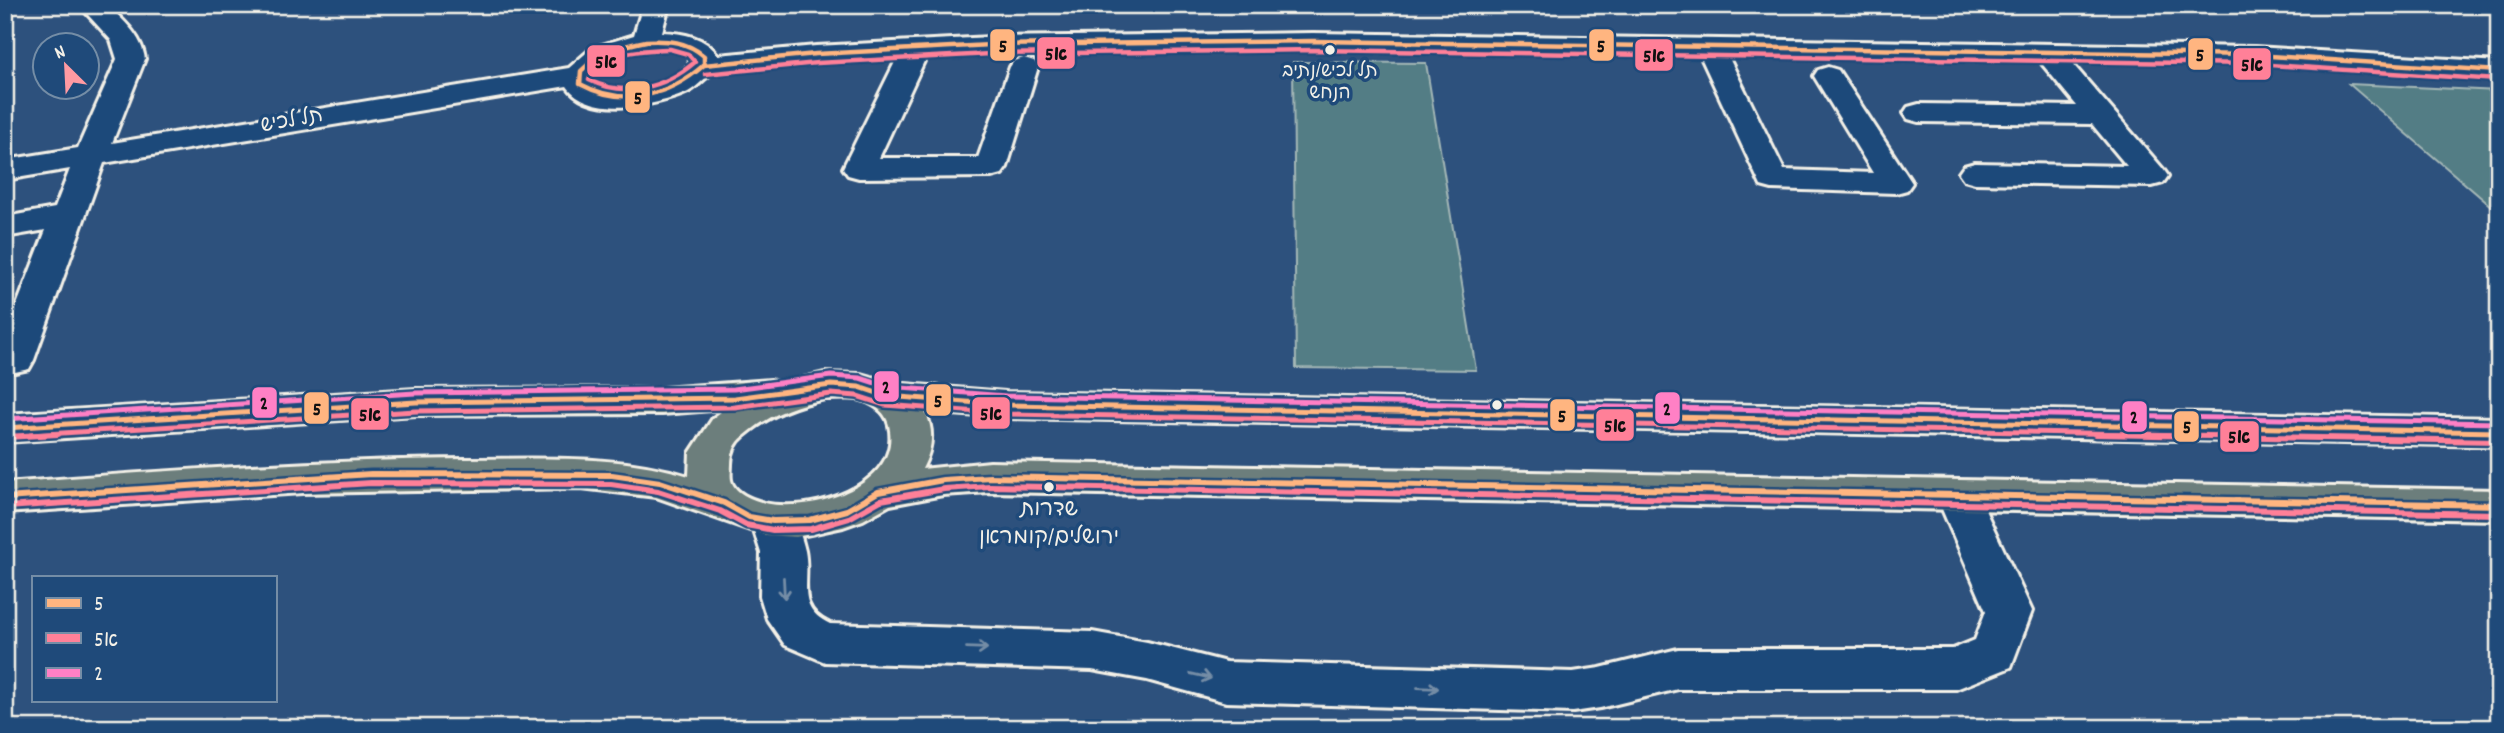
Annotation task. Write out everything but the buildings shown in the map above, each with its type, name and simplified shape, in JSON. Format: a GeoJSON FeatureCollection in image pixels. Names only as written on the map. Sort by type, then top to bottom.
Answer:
{"type":"FeatureCollection","features":[{"type":"Feature","properties":{"kind":"main road"},"geometry":{"type":"LineString","coordinates":[[5,428],[416,402],[662,401],[735,397],[831,384],[859,387],[886,396],[1006,405],[2499,432]]}},
{"type":"Feature","properties":{"kind":"main road"},"geometry":{"type":"LineString","coordinates":[[724,503],[710,483],[709,460],[717,441],[737,419],[755,407],[797,390]]}},
{"type":"Feature","properties":{"kind":"main road"},"geometry":{"type":"LineString","coordinates":[[5,498],[371,474],[599,475],[660,482],[724,503],[749,517],[773,522],[810,520],[847,510],[878,492],[902,471],[909,456],[913,433],[905,412],[886,396]]}},
{"type":"Feature","properties":{"kind":"main road"},"geometry":{"type":"LineString","coordinates":[[878,492],[943,480],[990,477],[2499,506]]}},
{"type":"Feature","properties":{"kind":"street"},"geometry":{"type":"LineString","coordinates":[[15,360],[91,156],[131,59],[131,49],[92,5]]}},
{"type":"Feature","properties":{"kind":"street"},"geometry":{"type":"LineString","coordinates":[[646,41],[656,5]]}},
{"type":"Feature","properties":{"kind":"street"},"geometry":{"type":"LineString","coordinates":[[646,41],[673,41],[694,46],[704,56],[704,65],[697,74],[677,86],[648,95],[628,97],[594,93],[580,84],[579,75],[588,62],[601,54],[646,41]]}},
{"type":"Feature","properties":{"kind":"street"},"geometry":{"type":"LineString","coordinates":[[704,65],[916,48],[1180,41],[2290,56],[2499,71]]}},
{"type":"Feature","properties":{"kind":"street"},"geometry":{"type":"LineString","coordinates":[[1710,47],[1772,180],[1896,184],[1828,76]]}},
{"type":"Feature","properties":{"kind":"street"},"geometry":{"type":"LineString","coordinates":[[916,48],[859,168],[991,167],[1024,67]]}},
{"type":"Feature","properties":{"kind":"street"},"geometry":{"type":"LineString","coordinates":[[1975,173],[2152,176],[2046,52]]}},
{"type":"Feature","properties":{"kind":"street","name":"תל לכיש"},"geometry":{"type":"LineString","coordinates":[[5,170],[579,75]]}},
{"type":"Feature","properties":{"kind":"street"},"geometry":{"type":"LineString","coordinates":[[1919,113],[2100,115]]}},
{"type":"Feature","properties":{"kind":"street"},"geometry":{"type":"LineString","coordinates":[[5,227],[69,216]]}},
{"type":"Feature","properties":{"kind":"street"},"geometry":{"type":"LineString","coordinates":[[773,522],[783,553],[783,596],[790,620],[802,632],[825,643],[1091,652],[1147,661],[1226,682],[1573,692],[1597,691],[1649,674],[1678,669],[1956,669],[1994,653],[2009,611],[1957,495]]}},
{"type":"Feature","properties":{"kind":"green space"},"geometry":{"type":"Polygon","coordinates":[[[1293,62],[1426,63],[1476,370],[1296,368],[1293,62]]]}},
{"type":"Feature","properties":{"kind":"green space"},"geometry":{"type":"Polygon","coordinates":[[[2349,84],[2499,91],[2499,213],[2349,84]]]}},
{"type":"Feature","properties":{"kind":"transit line","name":"5"},"geometry":{"type":"LineString","coordinates":[[646,41],[670,41],[691,46],[704,56],[704,65],[677,85],[645,96],[611,96],[580,84],[581,71],[602,54],[646,41]]}},
{"type":"Feature","properties":{"kind":"transit line","name":"5"},"geometry":{"type":"LineString","coordinates":[[704,65],[816,54],[991,45],[1313,41],[2255,55],[2499,71]]}},
{"type":"Feature","properties":{"kind":"transit line","name":"5א"},"geometry":{"type":"LineString","coordinates":[[670,49],[688,54],[695,62],[673,78],[659,84],[645,88],[615,89],[589,80],[600,64],[611,59],[636,52],[670,49]]}},
{"type":"Feature","properties":{"kind":"transit line","name":"5א"},"geometry":{"type":"LineString","coordinates":[[705,74],[817,63],[991,54],[1313,50],[2255,64],[2498,80]]}},
{"type":"Feature","properties":{"kind":"transit line","name":"2"},"geometry":{"type":"LineString","coordinates":[[5,419],[415,393],[734,389],[831,376],[860,378],[888,387],[1006,396],[2499,423]]}},
{"type":"Feature","properties":{"kind":"transit line","name":"5"},"geometry":{"type":"LineString","coordinates":[[5,428],[416,402],[735,398],[831,385],[859,387],[886,396],[1006,405],[2499,432]]}},
{"type":"Feature","properties":{"kind":"transit line","name":"5א"},"geometry":{"type":"LineString","coordinates":[[6,437],[416,411],[735,407],[831,394],[857,396],[885,405],[1006,414],[2499,441]]}},
{"type":"Feature","properties":{"kind":"transit line","name":"5"},"geometry":{"type":"LineString","coordinates":[[5,498],[371,474],[612,475],[660,482],[724,503],[749,517],[773,521],[810,520],[847,510],[878,492],[943,480],[990,477],[2499,505]]}},
{"type":"Feature","properties":{"kind":"transit line","name":"5א"},"geometry":{"type":"LineString","coordinates":[[6,507],[371,483],[611,484],[658,491],[720,511],[746,525],[773,530],[811,529],[849,518],[881,500],[944,489],[990,486],[2499,514]]}},
{"type":"Feature","properties":{"kind":"place","name":"תל לכיש/נתיב הנחש"},"geometry":{"type":"Point","coordinates":[1330,50]}},
{"type":"Feature","properties":{"kind":"place","name":"שדרות ירושלים/קומראן"},"geometry":{"type":"Point","coordinates":[1049,487]}}]}
